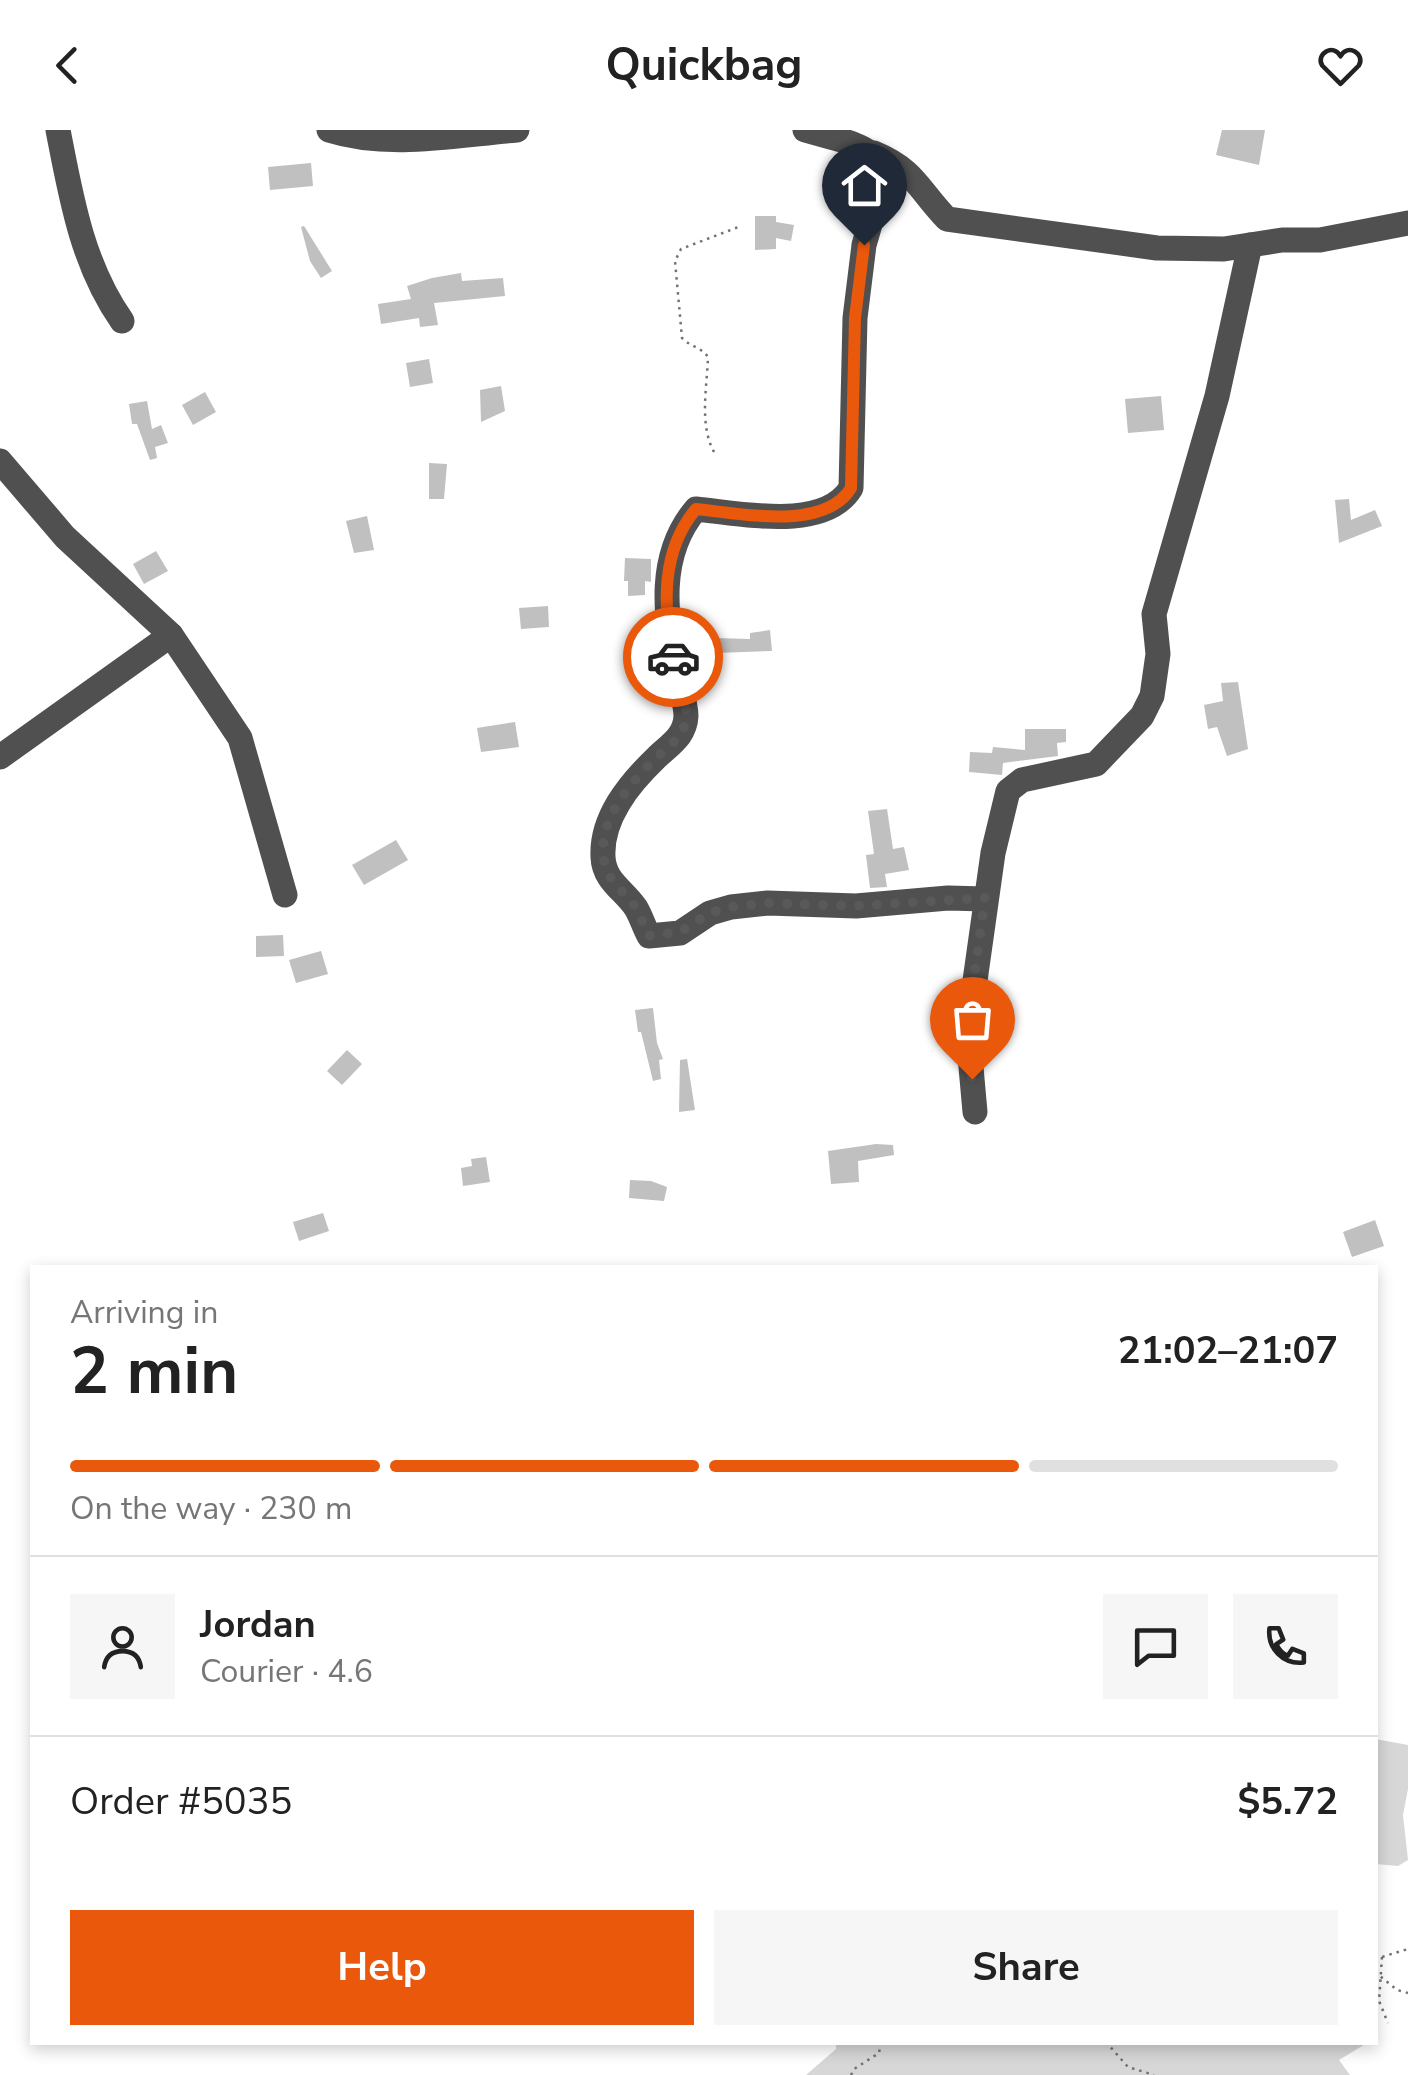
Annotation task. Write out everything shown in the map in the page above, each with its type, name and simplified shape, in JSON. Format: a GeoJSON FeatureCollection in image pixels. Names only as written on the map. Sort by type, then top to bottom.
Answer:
{"type":"FeatureCollection","features":[{"type":"Feature","properties":{"kind":"street"},"geometry":{"type":"LineString","coordinates":[[58,130],[87,255],[104,296],[122,321]]}},
{"type":"Feature","properties":{"kind":"street"},"geometry":{"type":"LineString","coordinates":[[329,130],[396,140],[517,130]]}},
{"type":"Feature","properties":{"kind":"street"},"geometry":{"type":"LineString","coordinates":[[805,130],[898,163],[947,219],[1157,248],[1224,249],[1282,240],[1320,240],[1408,222]]}},
{"type":"Feature","properties":{"kind":"street"},"geometry":{"type":"LineString","coordinates":[[874,152],[884,176],[864,245],[855,318],[851,488],[844,499],[826,510],[792,516],[696,509],[680,528],[670,558],[666,596],[670,639],[686,714],[684,727],[610,814],[603,859],[609,878],[635,906],[648,936],[680,932],[710,913],[731,907],[768,903],[856,906],[985,898]]}},
{"type":"Feature","properties":{"kind":"street"},"geometry":{"type":"LineString","coordinates":[[975,1112],[969,1045],[985,898],[1008,792],[1022,780],[1096,764],[1142,716],[1152,696],[1158,654],[1154,614],[1217,396],[1250,245]]}},
{"type":"Feature","properties":{"kind":"street"},"geometry":{"type":"LineString","coordinates":[[0,462],[66,537],[171,635],[240,738],[284,894]]}},
{"type":"Feature","properties":{"kind":"street"},"geometry":{"type":"LineString","coordinates":[[0,757],[171,635]]}},
{"type":"Feature","properties":{"kind":"path"},"geometry":{"type":"LineString","coordinates":[[714,452],[705,425],[708,357],[702,348],[682,338],[676,261],[681,250],[741,226]]}},
{"type":"Feature","properties":{"kind":"path"},"geometry":{"type":"LineString","coordinates":[[1378,1958],[1408,1948]]}},
{"type":"Feature","properties":{"kind":"path"},"geometry":{"type":"LineString","coordinates":[[1378,1970],[1382,1957]]}},
{"type":"Feature","properties":{"kind":"path"},"geometry":{"type":"LineString","coordinates":[[1378,1974],[1397,1990],[1408,1993]]}},
{"type":"Feature","properties":{"kind":"path"},"geometry":{"type":"LineString","coordinates":[[1378,1987],[1388,2023]]}},
{"type":"Feature","properties":{"kind":"path"},"geometry":{"type":"LineString","coordinates":[[851,2075],[879,2053],[880,2045]]}},
{"type":"Feature","properties":{"kind":"path"},"geometry":{"type":"LineString","coordinates":[[1109,2045],[1128,2067],[1154,2075]]}},
{"type":"Feature","properties":{"kind":"shaded area"},"geometry":{"type":"Polygon","coordinates":[[[1378,1740],[1408,1745],[1408,1789],[1403,1815],[1408,1860],[1398,1866],[1378,1864],[1378,1740]]]}},
{"type":"Feature","properties":{"kind":"shaded area"},"geometry":{"type":"Polygon","coordinates":[[[836,2045],[1364,2045],[1339,2060],[1350,2075],[806,2075],[836,2045]]]}},
{"type":"Feature","properties":{"kind":"building"},"geometry":{"type":"Polygon","coordinates":[[[1222,130],[1265,130],[1259,165],[1216,155],[1222,130]]]}},
{"type":"Feature","properties":{"kind":"building"},"geometry":{"type":"Polygon","coordinates":[[[311,163],[313,186],[270,190],[268,167],[311,163]]]}},
{"type":"Feature","properties":{"kind":"building"},"geometry":{"type":"Polygon","coordinates":[[[755,216],[776,216],[776,222],[794,225],[791,241],[776,238],[776,249],[755,250],[755,216]]]}},
{"type":"Feature","properties":{"kind":"building"},"geometry":{"type":"Polygon","coordinates":[[[304,226],[332,271],[321,278],[310,261],[301,227],[304,226]]]}},
{"type":"Feature","properties":{"kind":"building"},"geometry":{"type":"Polygon","coordinates":[[[461,273],[462,281],[503,278],[505,296],[434,303],[438,325],[420,327],[419,318],[381,324],[378,304],[411,299],[407,286],[461,273]]]}},
{"type":"Feature","properties":{"kind":"building"},"geometry":{"type":"Polygon","coordinates":[[[429,359],[433,383],[410,387],[406,363],[429,359]]]}},
{"type":"Feature","properties":{"kind":"building"},"geometry":{"type":"Polygon","coordinates":[[[501,386],[505,411],[481,422],[480,390],[501,386]]]}},
{"type":"Feature","properties":{"kind":"building"},"geometry":{"type":"Polygon","coordinates":[[[205,392],[216,412],[193,425],[182,405],[205,392]]]}},
{"type":"Feature","properties":{"kind":"building"},"geometry":{"type":"Polygon","coordinates":[[[1161,396],[1164,430],[1128,433],[1125,399],[1161,396]]]}},
{"type":"Feature","properties":{"kind":"building"},"geometry":{"type":"Polygon","coordinates":[[[147,401],[152,429],[161,425],[168,443],[155,447],[157,458],[150,460],[137,424],[132,424],[129,404],[147,401]]]}},
{"type":"Feature","properties":{"kind":"building"},"geometry":{"type":"Polygon","coordinates":[[[429,463],[447,464],[444,499],[429,499],[429,463]]]}},
{"type":"Feature","properties":{"kind":"building"},"geometry":{"type":"Polygon","coordinates":[[[1349,499],[1351,520],[1375,510],[1382,526],[1339,543],[1335,500],[1349,499]]]}},
{"type":"Feature","properties":{"kind":"building"},"geometry":{"type":"Polygon","coordinates":[[[367,516],[374,550],[354,553],[346,521],[367,516]]]}},
{"type":"Feature","properties":{"kind":"building"},"geometry":{"type":"Polygon","coordinates":[[[156,551],[168,571],[144,584],[133,564],[156,551]]]}},
{"type":"Feature","properties":{"kind":"building"},"geometry":{"type":"Polygon","coordinates":[[[625,558],[651,559],[651,582],[645,581],[645,595],[628,596],[625,558]]]}},
{"type":"Feature","properties":{"kind":"building"},"geometry":{"type":"Polygon","coordinates":[[[548,606],[549,627],[521,629],[519,608],[548,606]]]}},
{"type":"Feature","properties":{"kind":"building"},"geometry":{"type":"Polygon","coordinates":[[[770,630],[772,651],[716,653],[716,638],[750,639],[750,633],[770,630]]]}},
{"type":"Feature","properties":{"kind":"building"},"geometry":{"type":"Polygon","coordinates":[[[1238,682],[1248,749],[1227,756],[1217,727],[1208,729],[1204,705],[1223,701],[1221,683],[1238,682]]]}},
{"type":"Feature","properties":{"kind":"building"},"geometry":{"type":"Polygon","coordinates":[[[515,722],[519,747],[481,752],[477,728],[515,722]]]}},
{"type":"Feature","properties":{"kind":"building"},"geometry":{"type":"Polygon","coordinates":[[[1025,729],[1066,729],[1066,742],[1057,743],[1058,756],[1003,763],[1002,775],[969,772],[970,752],[992,753],[993,747],[1025,750],[1025,729]]]}},
{"type":"Feature","properties":{"kind":"building"},"geometry":{"type":"Polygon","coordinates":[[[887,809],[893,849],[904,847],[909,870],[885,874],[887,887],[870,888],[866,855],[874,854],[868,811],[887,809]]]}},
{"type":"Feature","properties":{"kind":"building"},"geometry":{"type":"Polygon","coordinates":[[[396,840],[408,860],[364,885],[352,865],[396,840]]]}},
{"type":"Feature","properties":{"kind":"building"},"geometry":{"type":"Polygon","coordinates":[[[283,935],[284,956],[256,957],[256,936],[283,935]]]}},
{"type":"Feature","properties":{"kind":"building"},"geometry":{"type":"Polygon","coordinates":[[[321,951],[328,974],[296,983],[289,960],[321,951]]]}},
{"type":"Feature","properties":{"kind":"building"},"geometry":{"type":"Polygon","coordinates":[[[653,1008],[663,1059],[659,1060],[661,1079],[653,1081],[635,1010],[653,1008]]]}},
{"type":"Feature","properties":{"kind":"building"},"geometry":{"type":"Polygon","coordinates":[[[347,1050],[362,1064],[342,1085],[327,1071],[347,1050]]]}},
{"type":"Feature","properties":{"kind":"building"},"geometry":{"type":"Polygon","coordinates":[[[687,1059],[695,1110],[679,1112],[680,1060],[687,1059]]]}},
{"type":"Feature","properties":{"kind":"building"},"geometry":{"type":"Polygon","coordinates":[[[893,1145],[894,1155],[858,1161],[859,1182],[831,1184],[828,1151],[893,1145]]]}},
{"type":"Feature","properties":{"kind":"building"},"geometry":{"type":"Polygon","coordinates":[[[486,1157],[490,1182],[463,1186],[461,1168],[472,1166],[471,1159],[486,1157]]]}},
{"type":"Feature","properties":{"kind":"building"},"geometry":{"type":"Polygon","coordinates":[[[630,1180],[667,1187],[664,1201],[629,1198],[630,1180]]]}},
{"type":"Feature","properties":{"kind":"building"},"geometry":{"type":"Polygon","coordinates":[[[323,1213],[329,1231],[299,1241],[293,1222],[323,1213]]]}},
{"type":"Feature","properties":{"kind":"building"},"geometry":{"type":"Polygon","coordinates":[[[1375,1220],[1384,1246],[1352,1257],[1343,1232],[1375,1220]]]}},
{"type":"Feature","properties":{"kind":"way so far"},"geometry":{"type":"LineString","coordinates":[[673,657],[686,714],[684,727],[610,814],[604,841],[603,859],[609,878],[635,906],[648,936],[680,932],[710,913],[731,907],[768,903],[856,906],[985,898],[971,1009],[972,1079]]}},
{"type":"Feature","properties":{"kind":"route"},"geometry":{"type":"LineString","coordinates":[[673,657],[666,596],[670,558],[680,528],[696,509],[792,516],[826,510],[844,499],[851,488],[855,318],[864,245]]}}]}
